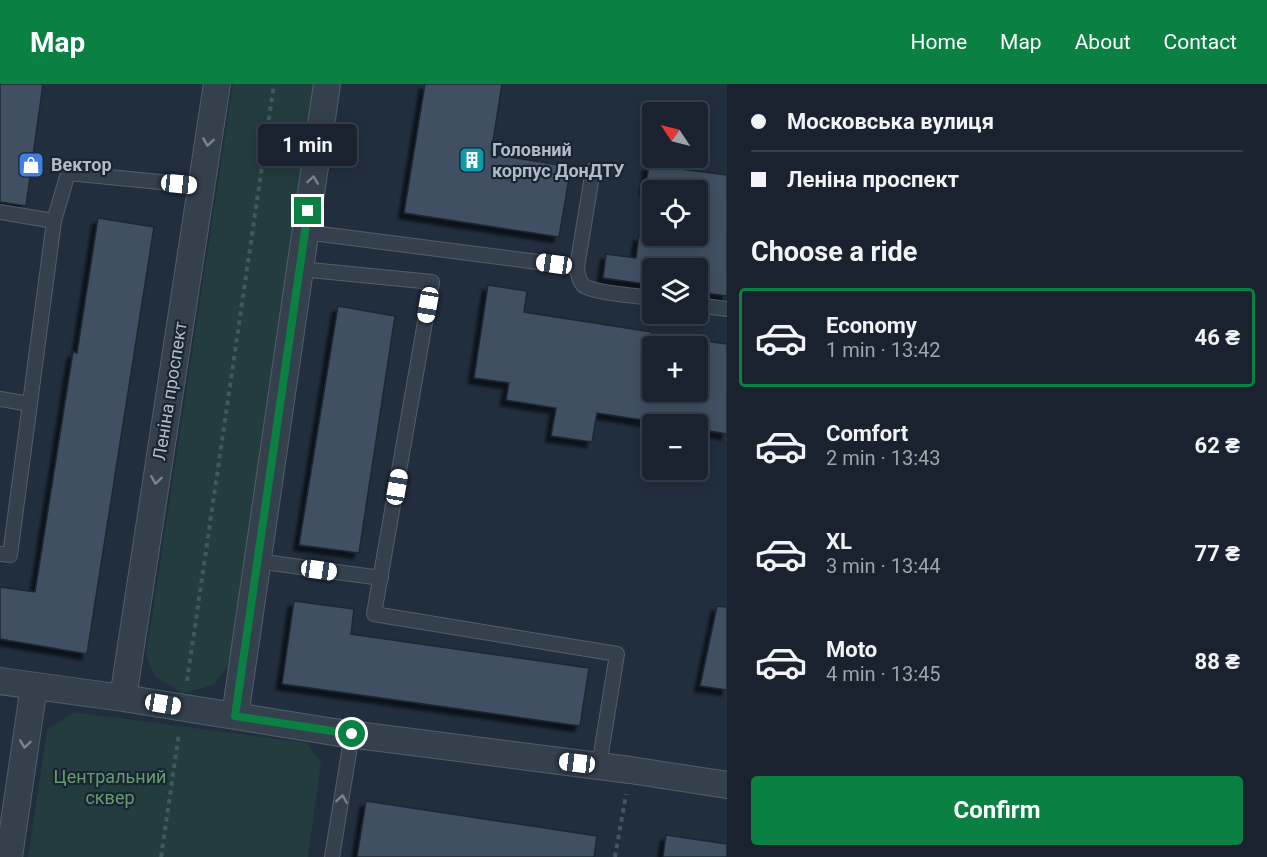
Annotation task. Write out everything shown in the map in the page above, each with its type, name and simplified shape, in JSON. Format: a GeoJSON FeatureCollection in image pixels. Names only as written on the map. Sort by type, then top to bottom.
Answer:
{"type":"FeatureCollection","features":[{"type":"Feature","properties":{"kind":"street","name":"Леніна проспект"},"geometry":{"type":"LineString","coordinates":[[123,698],[217,84]]}},
{"type":"Feature","properties":{"kind":"street"},"geometry":{"type":"LineString","coordinates":[[235,716],[327,84]]}},
{"type":"Feature","properties":{"kind":"street"},"geometry":{"type":"LineString","coordinates":[[0,681],[352,734],[727,785]]}},
{"type":"Feature","properties":{"kind":"street"},"geometry":{"type":"LineString","coordinates":[[9,857],[34,686]]}},
{"type":"Feature","properties":{"kind":"lane"},"geometry":{"type":"LineString","coordinates":[[592,170],[577,267],[578,278],[583,285],[593,290],[642,297]]}},
{"type":"Feature","properties":{"kind":"lane"},"geometry":{"type":"LineString","coordinates":[[0,554],[10,555],[54,221],[68,173],[201,186]]}},
{"type":"Feature","properties":{"kind":"lane"},"geometry":{"type":"LineString","coordinates":[[0,212],[54,221]]}},
{"type":"Feature","properties":{"kind":"lane"},"geometry":{"type":"LineString","coordinates":[[305,232],[577,267]]}},
{"type":"Feature","properties":{"kind":"lane"},"geometry":{"type":"LineString","coordinates":[[300,269],[432,282],[375,614],[617,654],[599,766]]}},
{"type":"Feature","properties":{"kind":"lane"},"geometry":{"type":"LineString","coordinates":[[708,306],[727,309]]}},
{"type":"Feature","properties":{"kind":"lane"},"geometry":{"type":"LineString","coordinates":[[0,399],[30,404]]}},
{"type":"Feature","properties":{"kind":"lane"},"geometry":{"type":"LineString","coordinates":[[257,561],[381,578]]}},
{"type":"Feature","properties":{"kind":"lane"},"geometry":{"type":"LineString","coordinates":[[332,857],[352,734]]}},
{"type":"Feature","properties":{"kind":"path"},"geometry":{"type":"LineString","coordinates":[[161,857],[274,84]]}},
{"type":"Feature","properties":{"kind":"path"},"geometry":{"type":"LineString","coordinates":[[615,857],[630,770]]}},
{"type":"Feature","properties":{"kind":"green space"},"geometry":{"type":"Polygon","coordinates":[[[233,84],[314,84],[228,666],[214,685],[183,693],[155,677],[146,655],[233,84]]]}},
{"type":"Feature","properties":{"kind":"green space","name":"Центральний сквер"},"geometry":{"type":"Polygon","coordinates":[[[73,712],[307,743],[321,763],[308,857],[28,857],[47,730],[73,712]]]}},
{"type":"Feature","properties":{"kind":"building"},"geometry":{"type":"Polygon","coordinates":[[[0,84],[43,84],[26,206],[0,202],[0,84]]]}},
{"type":"Feature","properties":{"kind":"building","name":"Головний корпус ДонДТУ"},"geometry":{"type":"Polygon","coordinates":[[[425,84],[502,84],[491,154],[571,167],[559,237],[404,213],[425,84]]]}},
{"type":"Feature","properties":{"kind":"building"},"geometry":{"type":"Polygon","coordinates":[[[649,168],[672,168],[727,175],[727,296],[708,293],[708,258],[642,258],[642,284],[603,278],[606,254],[636,258],[639,236],[642,236],[642,246],[708,246],[708,180],[647,180],[649,168]]]}},
{"type":"Feature","properties":{"kind":"building"},"geometry":{"type":"Polygon","coordinates":[[[98,218],[154,227],[87,654],[0,639],[0,587],[35,592],[73,352],[77,353],[98,218]]]}},
{"type":"Feature","properties":{"kind":"building"},"geometry":{"type":"Polygon","coordinates":[[[488,285],[527,291],[524,312],[652,332],[652,336],[642,336],[642,402],[708,402],[708,341],[727,344],[727,434],[708,431],[708,414],[642,414],[642,420],[597,413],[592,442],[551,436],[556,408],[506,400],[509,383],[474,378],[488,285]]]}},
{"type":"Feature","properties":{"kind":"building"},"geometry":{"type":"Polygon","coordinates":[[[338,306],[395,316],[359,553],[299,545],[338,306]]]}},
{"type":"Feature","properties":{"kind":"building"},"geometry":{"type":"Polygon","coordinates":[[[294,601],[354,609],[351,634],[589,668],[580,726],[282,684],[294,601]]]}},
{"type":"Feature","properties":{"kind":"building"},"geometry":{"type":"Polygon","coordinates":[[[717,606],[727,607],[727,690],[700,686],[717,606]]]}},
{"type":"Feature","properties":{"kind":"building"},"geometry":{"type":"Polygon","coordinates":[[[366,801],[597,836],[594,857],[357,857],[366,801]]]}},
{"type":"Feature","properties":{"kind":"building"},"geometry":{"type":"Polygon","coordinates":[[[666,835],[727,844],[727,857],[663,857],[666,835]]]}},
{"type":"Feature","properties":{"kind":"place","name":"Головний корпус ДонДТУ"},"geometry":{"type":"Point","coordinates":[472,160]}},
{"type":"Feature","properties":{"kind":"place","name":"Вектор"},"geometry":{"type":"Point","coordinates":[31,165]}},
{"type":"Feature","properties":{"kind":"route"},"geometry":{"type":"LineString","coordinates":[[308,211],[235,716],[352,734]]}}]}
